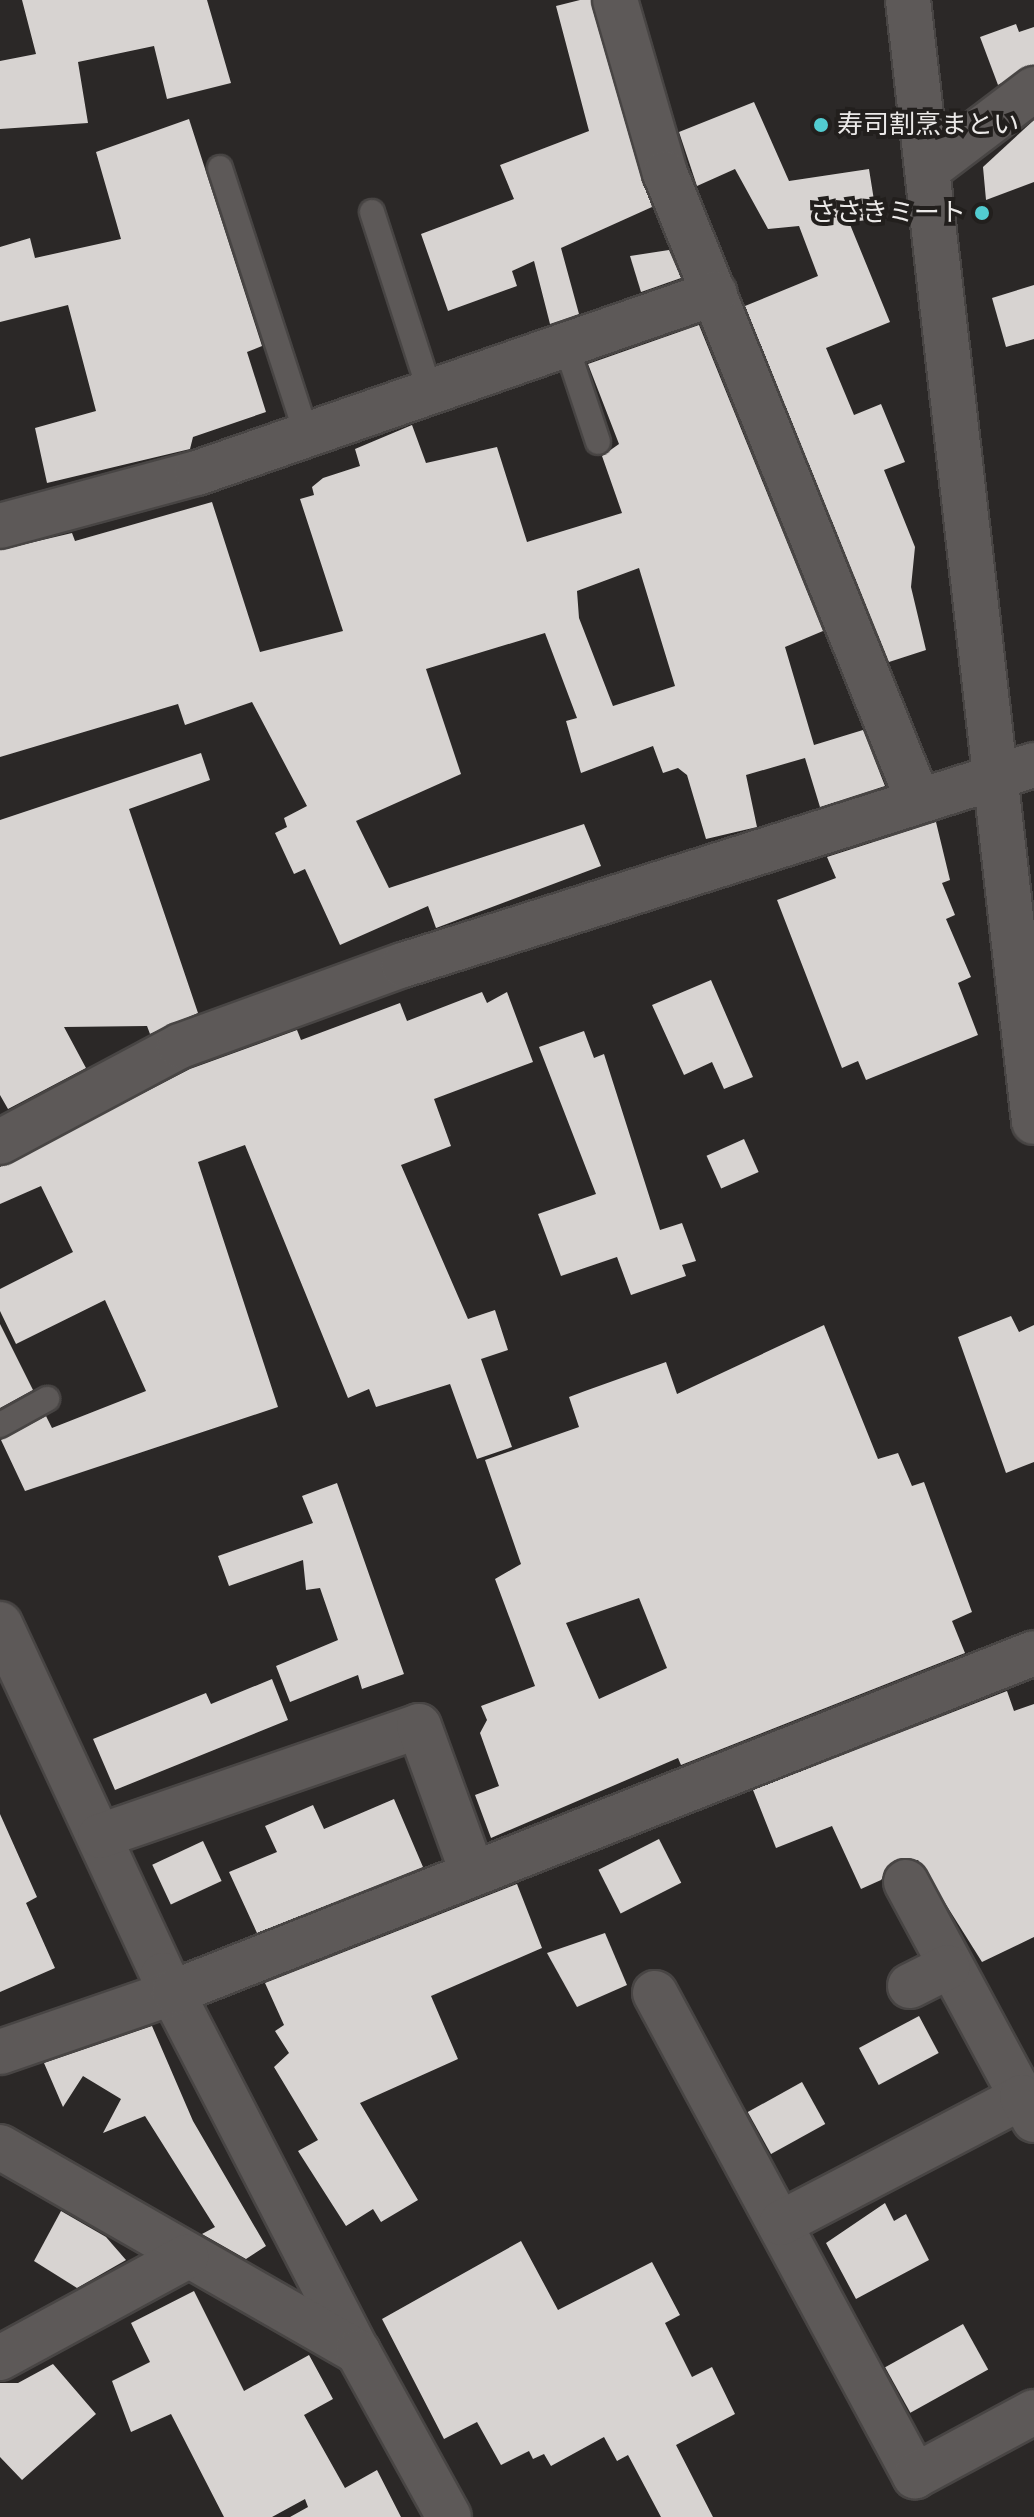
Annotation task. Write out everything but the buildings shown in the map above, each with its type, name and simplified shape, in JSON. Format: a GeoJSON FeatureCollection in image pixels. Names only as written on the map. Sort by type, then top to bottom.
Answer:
{"type":"FeatureCollection","features":[{"type":"Feature","properties":{"kind":"street"},"geometry":{"type":"LineString","coordinates":[[615,0],[665,173],[918,800]]}},
{"type":"Feature","properties":{"kind":"street"},"geometry":{"type":"LineString","coordinates":[[908,0],[1016,770],[1034,1122]]}},
{"type":"Feature","properties":{"kind":"street"},"geometry":{"type":"LineString","coordinates":[[930,168],[1034,89]]}},
{"type":"Feature","properties":{"kind":"street"},"geometry":{"type":"LineString","coordinates":[[0,526],[197,473],[715,293]]}},
{"type":"Feature","properties":{"kind":"street"},"geometry":{"type":"LineString","coordinates":[[0,1142],[180,1046],[403,965],[1016,770]]}},
{"type":"Feature","properties":{"kind":"street"},"geometry":{"type":"LineString","coordinates":[[0,1624],[174,1992],[358,2352],[449,2517]]}},
{"type":"Feature","properties":{"kind":"street"},"geometry":{"type":"LineString","coordinates":[[0,2052],[174,1992],[1034,1653]]}},
{"type":"Feature","properties":{"kind":"street"},"geometry":{"type":"LineString","coordinates":[[100,1836],[419,1726],[472,1872]]}},
{"type":"Feature","properties":{"kind":"street"},"geometry":{"type":"LineString","coordinates":[[781,2223],[1028,2109],[929,1976],[906,1882]]}},
{"type":"Feature","properties":{"kind":"street"},"geometry":{"type":"LineString","coordinates":[[655,1993],[915,2476],[1034,2412]]}},
{"type":"Feature","properties":{"kind":"street"},"geometry":{"type":"LineString","coordinates":[[0,2147],[186,2257],[358,2352]]}},
{"type":"Feature","properties":{"kind":"street"},"geometry":{"type":"LineString","coordinates":[[0,2358],[186,2257]]}},
{"type":"Feature","properties":{"kind":"lane"},"geometry":{"type":"LineString","coordinates":[[220,168],[307,435]]}},
{"type":"Feature","properties":{"kind":"lane"},"geometry":{"type":"LineString","coordinates":[[372,212],[430,392]]}},
{"type":"Feature","properties":{"kind":"lane"},"geometry":{"type":"LineString","coordinates":[[566,345],[598,442]]}},
{"type":"Feature","properties":{"kind":"lane"},"geometry":{"type":"LineString","coordinates":[[0,1425],[47,1399]]}},
{"type":"Feature","properties":{"kind":"place","name":"寿司割烹まとい"},"geometry":{"type":"Point","coordinates":[821,125]}},
{"type":"Feature","properties":{"kind":"place","name":"ささきミート"},"geometry":{"type":"Point","coordinates":[982,213]}}]}
